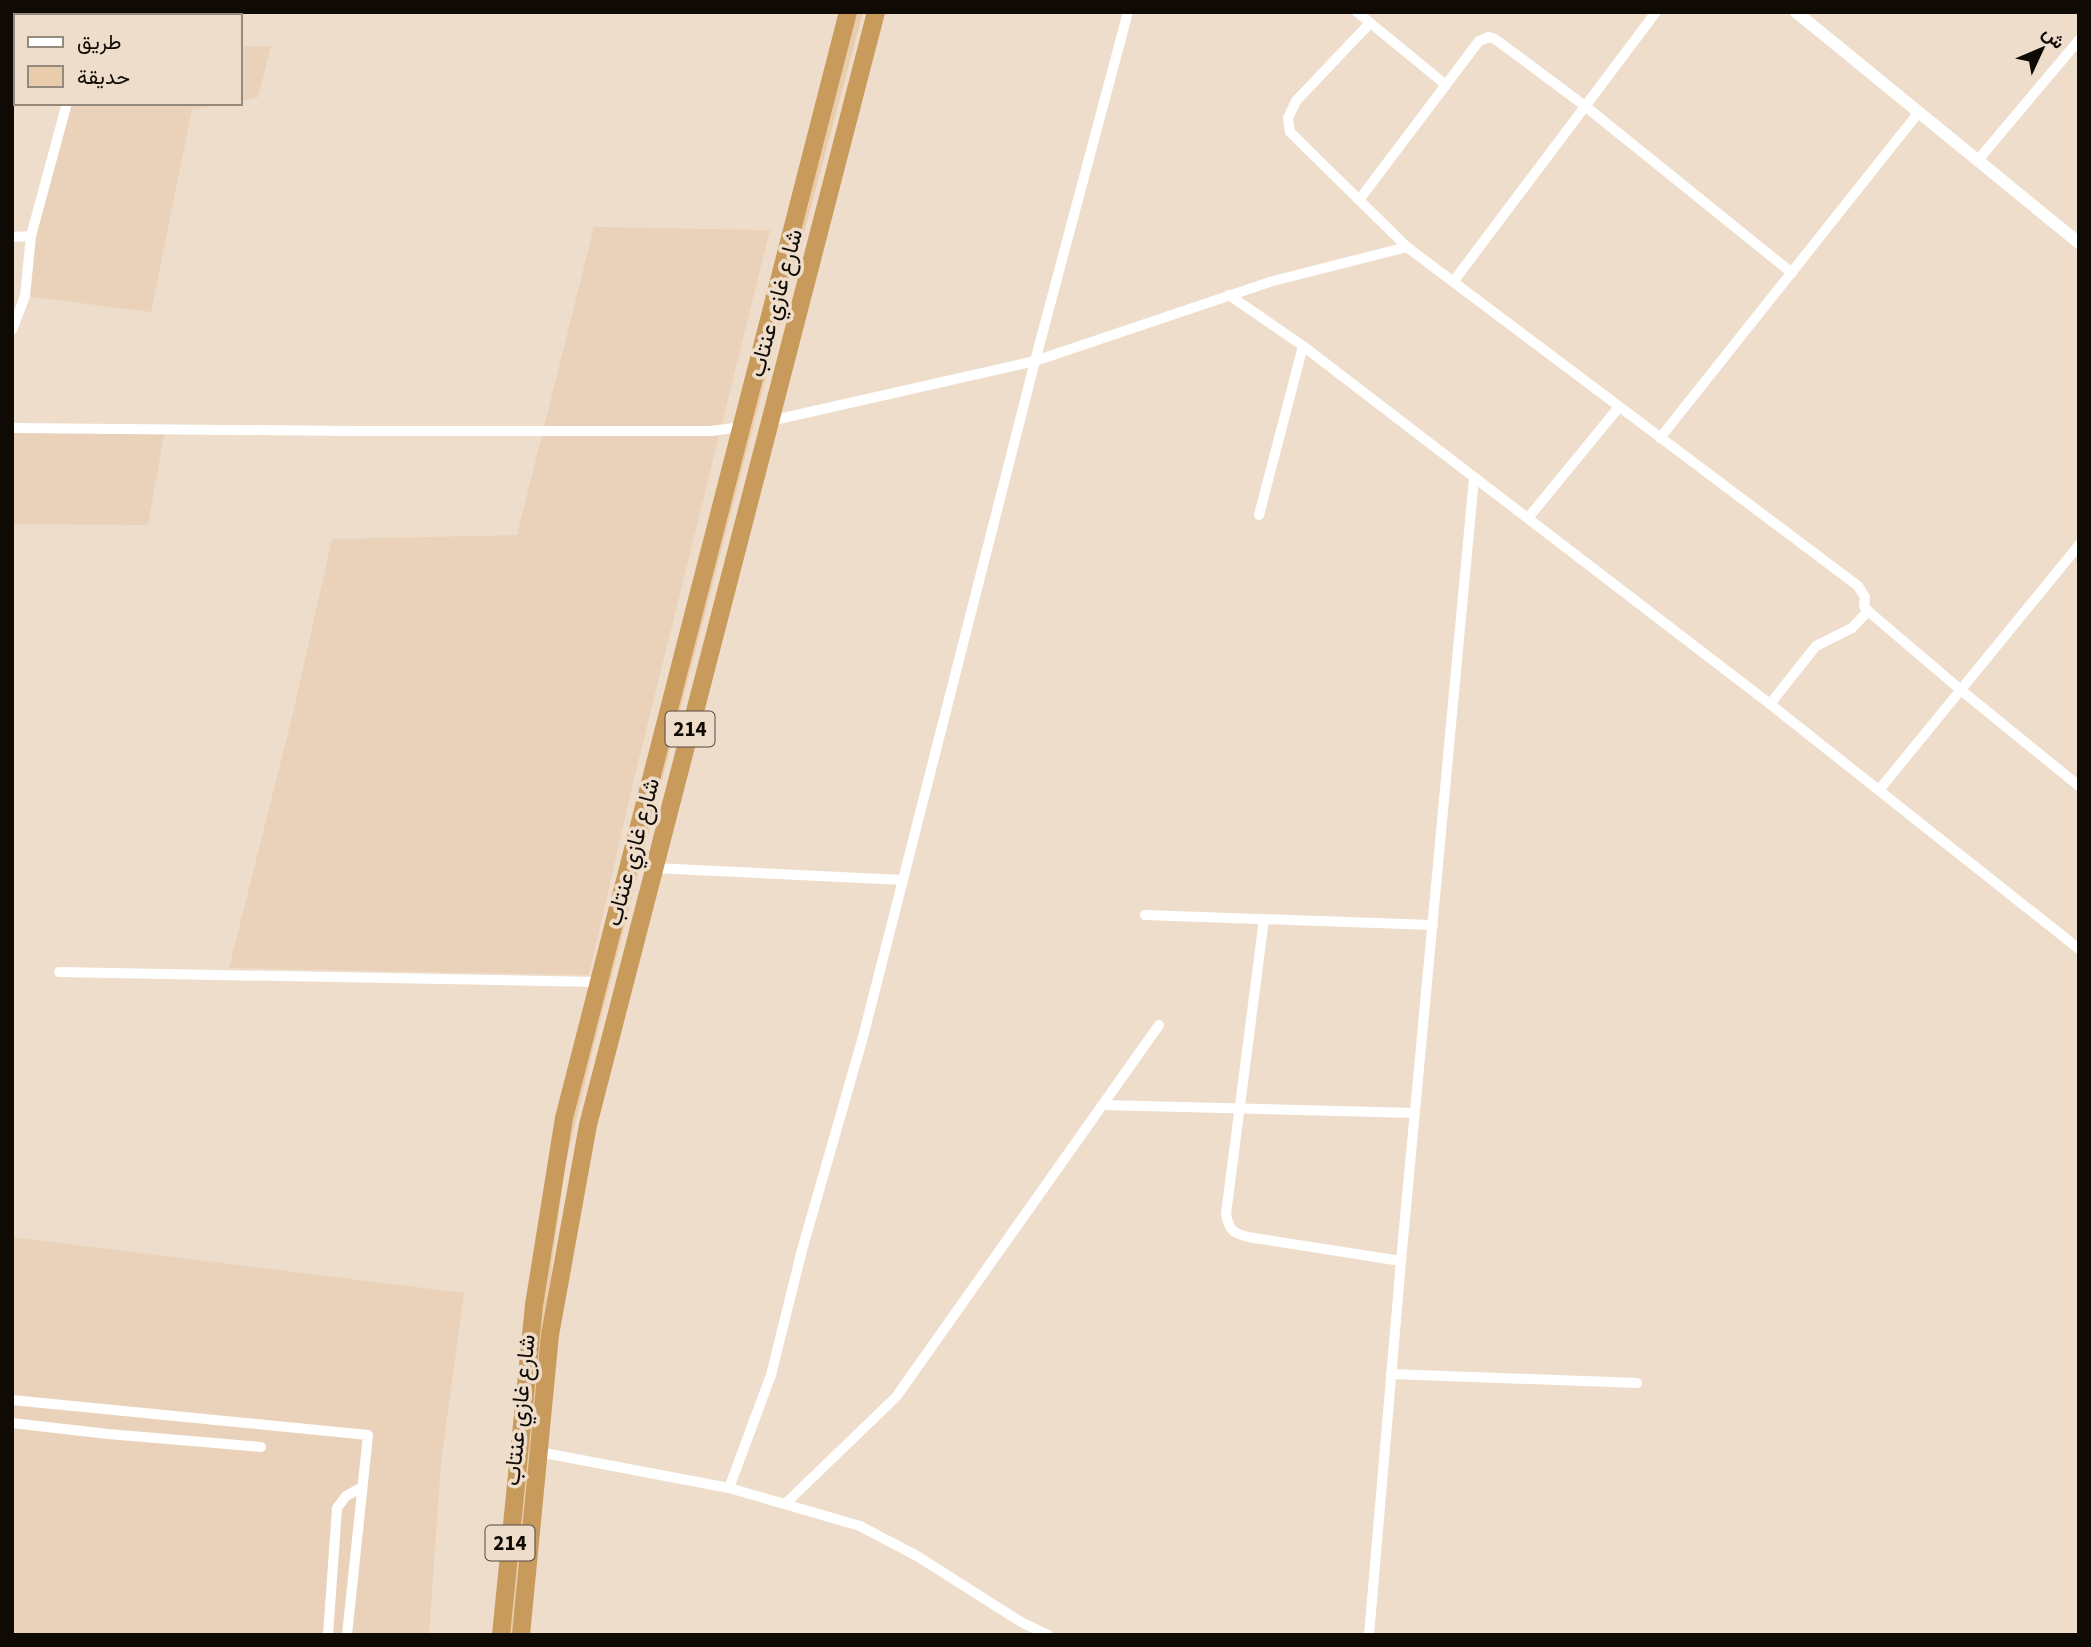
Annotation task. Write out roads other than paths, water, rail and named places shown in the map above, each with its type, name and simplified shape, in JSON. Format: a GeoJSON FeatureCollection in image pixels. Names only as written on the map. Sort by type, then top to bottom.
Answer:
{"type":"FeatureCollection","features":[{"type":"Feature","properties":{"kind":"highway","name":"214"},"geometry":{"type":"LineString","coordinates":[[501,1635],[534,1305],[564,1118],[848,12]]}},
{"type":"Feature","properties":{"kind":"highway","name":"شارع غازي عنتاب"},"geometry":{"type":"LineString","coordinates":[[522,1635],[550,1335],[588,1125],[876,12]]}},
{"type":"Feature","properties":{"kind":"street"},"geometry":{"type":"LineString","coordinates":[[729,1488],[771,1375],[802,1250],[863,1037],[1035,361],[1128,12]]}},
{"type":"Feature","properties":{"kind":"street"},"geometry":{"type":"LineString","coordinates":[[1357,12],[1446,85]]}},
{"type":"Feature","properties":{"kind":"street"},"geometry":{"type":"LineString","coordinates":[[1454,282],[1656,12]]}},
{"type":"Feature","properties":{"kind":"street"},"geometry":{"type":"LineString","coordinates":[[1796,12],[2079,243]]}},
{"type":"Feature","properties":{"kind":"street"},"geometry":{"type":"LineString","coordinates":[[1370,23],[1296,101],[1288,118],[1290,132],[1407,247],[1858,586],[1865,597],[1864,606],[1868,611],[2079,786]]}},
{"type":"Feature","properties":{"kind":"street"},"geometry":{"type":"LineString","coordinates":[[1359,200],[1479,41],[1489,37],[1585,106],[1792,273]]}},
{"type":"Feature","properties":{"kind":"street"},"geometry":{"type":"LineString","coordinates":[[1978,160],[2079,40]]}},
{"type":"Feature","properties":{"kind":"street"},"geometry":{"type":"LineString","coordinates":[[12,330],[24,296],[31,236],[66,105]]}},
{"type":"Feature","properties":{"kind":"street"},"geometry":{"type":"LineString","coordinates":[[1660,438],[1919,112]]}},
{"type":"Feature","properties":{"kind":"street"},"geometry":{"type":"LineString","coordinates":[[12,237],[31,236]]}},
{"type":"Feature","properties":{"kind":"street"},"geometry":{"type":"LineString","coordinates":[[770,421],[1035,361],[1273,281],[1407,247]]}},
{"type":"Feature","properties":{"kind":"street"},"geometry":{"type":"LineString","coordinates":[[1229,295],[1303,346],[1770,704],[2079,949]]}},
{"type":"Feature","properties":{"kind":"street"},"geometry":{"type":"LineString","coordinates":[[1259,515],[1303,346]]}},
{"type":"Feature","properties":{"kind":"street"},"geometry":{"type":"LineString","coordinates":[[1528,518],[1619,407]]}},
{"type":"Feature","properties":{"kind":"street"},"geometry":{"type":"LineString","coordinates":[[12,428],[633,432],[711,431],[741,427]]}},
{"type":"Feature","properties":{"kind":"street"},"geometry":{"type":"LineString","coordinates":[[1369,1635],[1474,478]]}},
{"type":"Feature","properties":{"kind":"street"},"geometry":{"type":"LineString","coordinates":[[1879,790],[2079,545]]}},
{"type":"Feature","properties":{"kind":"street"},"geometry":{"type":"LineString","coordinates":[[1770,704],[1816,646],[1852,628],[1868,611]]}},
{"type":"Feature","properties":{"kind":"street"},"geometry":{"type":"LineString","coordinates":[[653,868],[903,880]]}},
{"type":"Feature","properties":{"kind":"street"},"geometry":{"type":"LineString","coordinates":[[1145,915],[1433,925]]}},
{"type":"Feature","properties":{"kind":"street"},"geometry":{"type":"LineString","coordinates":[[1264,919],[1226,1214],[1228,1227],[1235,1234],[1401,1261]]}},
{"type":"Feature","properties":{"kind":"street"},"geometry":{"type":"LineString","coordinates":[[59,972],[598,982]]}},
{"type":"Feature","properties":{"kind":"street"},"geometry":{"type":"LineString","coordinates":[[785,1504],[896,1396],[1159,1025]]}},
{"type":"Feature","properties":{"kind":"street"},"geometry":{"type":"LineString","coordinates":[[1103,1105],[1415,1113]]}},
{"type":"Feature","properties":{"kind":"street"},"geometry":{"type":"LineString","coordinates":[[1391,1374],[1637,1383]]}},
{"type":"Feature","properties":{"kind":"street"},"geometry":{"type":"LineString","coordinates":[[12,1400],[368,1435],[347,1635]]}},
{"type":"Feature","properties":{"kind":"street"},"geometry":{"type":"LineString","coordinates":[[12,1423],[261,1447]]}},
{"type":"Feature","properties":{"kind":"street"},"geometry":{"type":"LineString","coordinates":[[539,1452],[729,1488],[860,1526],[917,1556],[1021,1622],[1048,1635]]}},
{"type":"Feature","properties":{"kind":"street"},"geometry":{"type":"LineString","coordinates":[[328,1635],[337,1508],[346,1496],[361,1488]]}}]}
